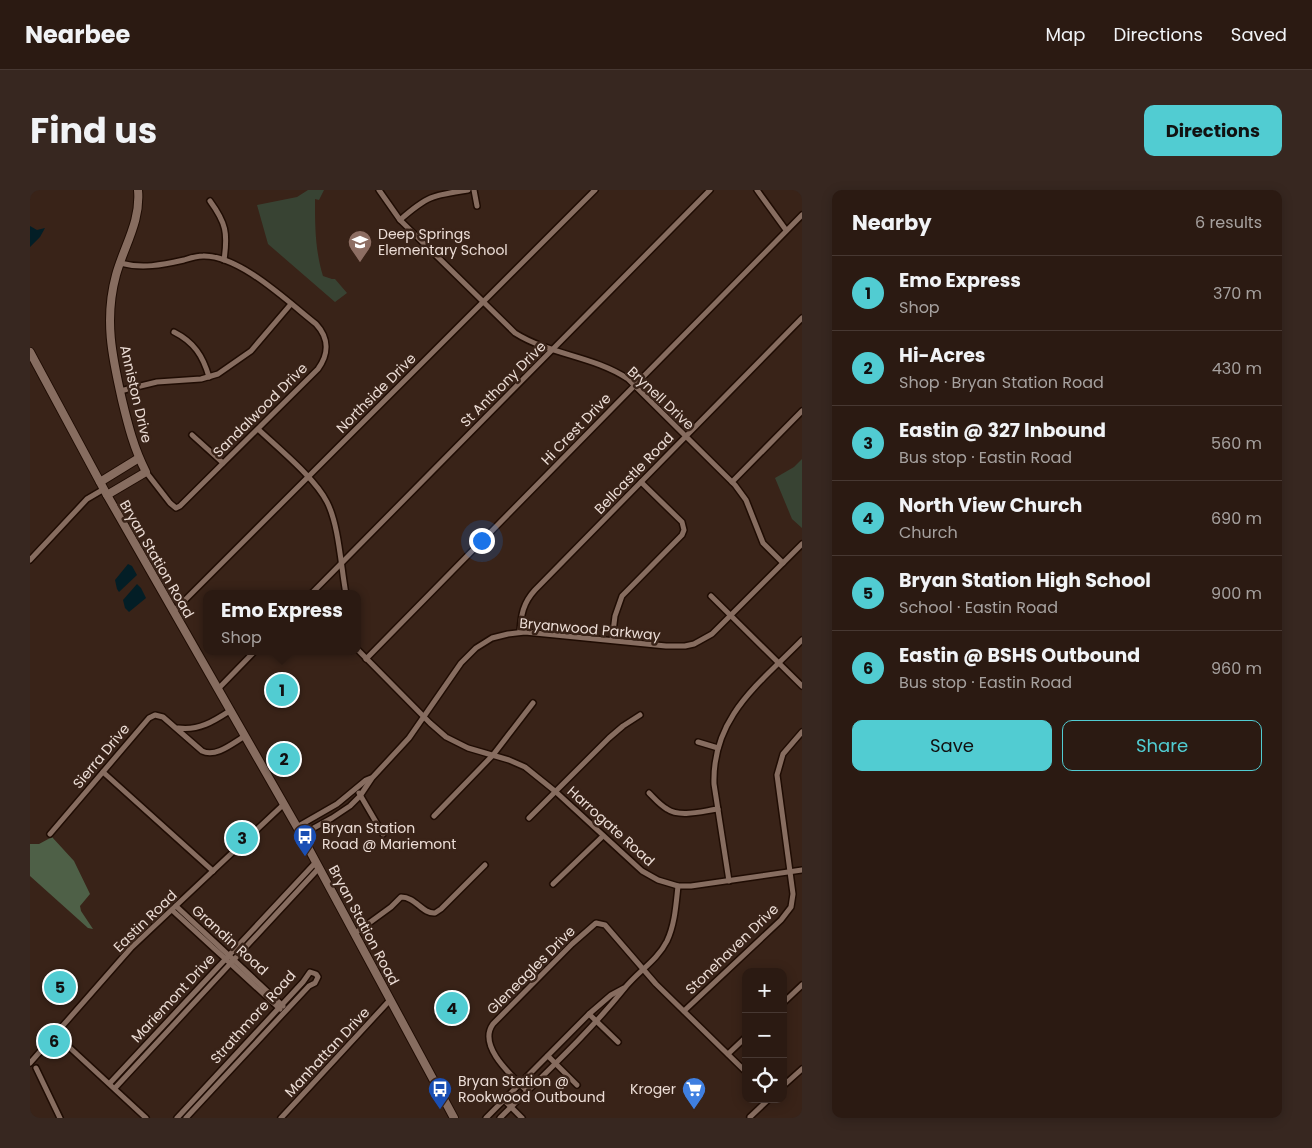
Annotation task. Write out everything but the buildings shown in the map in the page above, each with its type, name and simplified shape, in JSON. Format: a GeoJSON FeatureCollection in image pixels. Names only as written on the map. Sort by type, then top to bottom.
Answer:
{"type":"FeatureCollection","features":[{"type":"Feature","properties":{"kind":"main road","name":"Anniston Drive"},"geometry":{"type":"LineString","coordinates":[[138,190],[135,224],[120,263],[113,288],[110,329],[112,354],[131,437],[146,472]]}},
{"type":"Feature","properties":{"kind":"main road","name":"Bryan Station Road"},"geometry":{"type":"LineString","coordinates":[[30,352],[103,489],[299,831],[454,1118]]}},
{"type":"Feature","properties":{"kind":"main road","name":"Anniston Drive"},"geometry":{"type":"LineString","coordinates":[[103,489],[139,458]]}},
{"type":"Feature","properties":{"kind":"main road"},"geometry":{"type":"LineString","coordinates":[[103,489],[146,472]]}},
{"type":"Feature","properties":{"kind":"street","name":"Brynell Drive"},"geometry":{"type":"LineString","coordinates":[[380,190],[400,220],[515,333],[534,343],[606,367],[621,375],[634,386],[732,482],[746,500],[763,543],[783,563]]}},
{"type":"Feature","properties":{"kind":"street"},"geometry":{"type":"LineString","coordinates":[[400,220],[428,198],[444,193],[468,190]]}},
{"type":"Feature","properties":{"kind":"street"},"geometry":{"type":"LineString","coordinates":[[474,190],[477,206]]}},
{"type":"Feature","properties":{"kind":"street","name":"Northside Drive"},"geometry":{"type":"LineString","coordinates":[[173,613],[595,190]]}},
{"type":"Feature","properties":{"kind":"street","name":"St Anthony Drive"},"geometry":{"type":"LineString","coordinates":[[315,590],[710,190]]}},
{"type":"Feature","properties":{"kind":"street"},"geometry":{"type":"LineString","coordinates":[[757,190],[786,230]]}},
{"type":"Feature","properties":{"kind":"street"},"geometry":{"type":"LineString","coordinates":[[210,201],[221,217],[226,229],[224,260]]}},
{"type":"Feature","properties":{"kind":"street","name":"Hi Crest Drive"},"geometry":{"type":"LineString","coordinates":[[366,659],[802,215]]}},
{"type":"Feature","properties":{"kind":"street","name":"Sandalwood Drive"},"geometry":{"type":"LineString","coordinates":[[120,263],[146,267],[203,256],[224,260],[246,270],[291,304],[320,328],[326,338],[326,352],[318,368],[176,508]]}},
{"type":"Feature","properties":{"kind":"street"},"geometry":{"type":"LineString","coordinates":[[120,391],[157,382],[209,377],[225,370],[251,351],[291,304]]}},
{"type":"Feature","properties":{"kind":"street","name":"Bellcastle Road"},"geometry":{"type":"LineString","coordinates":[[520,632],[522,614],[529,597],[802,318]]}},
{"type":"Feature","properties":{"kind":"street"},"geometry":{"type":"LineString","coordinates":[[174,332],[186,338],[196,348],[209,377]]}},
{"type":"Feature","properties":{"kind":"street"},"geometry":{"type":"LineString","coordinates":[[732,482],[802,411]]}},
{"type":"Feature","properties":{"kind":"street"},"geometry":{"type":"LineString","coordinates":[[258,429],[307,477],[324,497],[330,509],[345,590]]}},
{"type":"Feature","properties":{"kind":"street"},"geometry":{"type":"LineString","coordinates":[[192,435],[223,463]]}},
{"type":"Feature","properties":{"kind":"street","name":"Anniston Drive"},"geometry":{"type":"LineString","coordinates":[[146,472],[170,504],[176,508]]}},
{"type":"Feature","properties":{"kind":"street"},"geometry":{"type":"LineString","coordinates":[[612,640],[616,608],[622,596],[682,535],[684,530],[682,522],[641,482]]}},
{"type":"Feature","properties":{"kind":"street"},"geometry":{"type":"LineString","coordinates":[[30,560],[87,499],[103,489]]}},
{"type":"Feature","properties":{"kind":"street","name":"Bryanwood Parkway"},"geometry":{"type":"LineString","coordinates":[[299,831],[332,818],[350,806],[360,796],[372,778],[409,738],[461,664],[476,648],[500,636],[520,632],[666,646],[685,646],[703,640],[712,634],[802,544]]}},
{"type":"Feature","properties":{"kind":"street"},"geometry":{"type":"LineString","coordinates":[[711,596],[802,686]]}},
{"type":"Feature","properties":{"kind":"street"},"geometry":{"type":"LineString","coordinates":[[728,881],[714,771],[718,748],[725,728],[736,709],[802,640]]}},
{"type":"Feature","properties":{"kind":"street","name":"Harrogate Road"},"geometry":{"type":"LineString","coordinates":[[361,653],[424,718],[452,741],[525,767],[556,792],[642,871],[658,880],[678,886],[691,886],[802,870]]}},
{"type":"Feature","properties":{"kind":"street"},"geometry":{"type":"LineString","coordinates":[[218,689],[251,655]]}},
{"type":"Feature","properties":{"kind":"street"},"geometry":{"type":"LineString","coordinates":[[434,816],[493,755],[533,703]]}},
{"type":"Feature","properties":{"kind":"street"},"geometry":{"type":"LineString","coordinates":[[177,728],[204,726],[231,710]]}},
{"type":"Feature","properties":{"kind":"street","name":"Sierra Drive"},"geometry":{"type":"LineString","coordinates":[[50,834],[148,718],[159,715],[177,728],[202,751],[209,754],[217,752],[246,736]]}},
{"type":"Feature","properties":{"kind":"street"},"geometry":{"type":"LineString","coordinates":[[530,818],[617,731],[640,715]]}},
{"type":"Feature","properties":{"kind":"street","name":"Stonehaven Drive"},"geometry":{"type":"LineString","coordinates":[[684,1011],[788,913],[793,900],[777,775],[783,754],[802,732]]}},
{"type":"Feature","properties":{"kind":"street"},"geometry":{"type":"LineString","coordinates":[[698,742],[718,748]]}},
{"type":"Feature","properties":{"kind":"street"},"geometry":{"type":"LineString","coordinates":[[103,772],[213,871]]}},
{"type":"Feature","properties":{"kind":"street","name":"Bryanwood Parkway"},"geometry":{"type":"LineString","coordinates":[[299,831],[372,778]]}},
{"type":"Feature","properties":{"kind":"street"},"geometry":{"type":"LineString","coordinates":[[356,788],[383,834]]}},
{"type":"Feature","properties":{"kind":"street"},"geometry":{"type":"LineString","coordinates":[[649,793],[674,813],[680,814],[718,809]]}},
{"type":"Feature","properties":{"kind":"street","name":"Eastin Road"},"geometry":{"type":"LineString","coordinates":[[30,1063],[125,955],[284,804]]}},
{"type":"Feature","properties":{"kind":"street"},"geometry":{"type":"LineString","coordinates":[[553,884],[602,836]]}},
{"type":"Feature","properties":{"kind":"street","name":"Mariemont Drive"},"geometry":{"type":"LineString","coordinates":[[110,1083],[224,959],[317,865]]}},
{"type":"Feature","properties":{"kind":"street","name":"Mariemont Drive"},"geometry":{"type":"LineString","coordinates":[[115,1088],[230,964],[317,865]]}},
{"type":"Feature","properties":{"kind":"street"},"geometry":{"type":"LineString","coordinates":[[354,934],[392,907],[401,897],[411,899],[430,913],[438,911],[484,865]]}},
{"type":"Feature","properties":{"kind":"street"},"geometry":{"type":"LineString","coordinates":[[500,1118],[597,1021],[624,988],[664,947],[671,932],[678,886]]}},
{"type":"Feature","properties":{"kind":"street","name":"Grandin Road"},"geometry":{"type":"LineString","coordinates":[[174,908],[229,954],[282,1004],[285,1011]]}},
{"type":"Feature","properties":{"kind":"street","name":"Grandin Road"},"geometry":{"type":"LineString","coordinates":[[174,908],[224,959],[278,1009],[285,1011]]}},
{"type":"Feature","properties":{"kind":"street","name":"Gleneagles Drive"},"geometry":{"type":"LineString","coordinates":[[527,1091],[500,1062],[489,1040],[489,1031],[502,1014],[593,925],[603,924],[618,938],[644,969]]}},
{"type":"Feature","properties":{"kind":"street"},"geometry":{"type":"LineString","coordinates":[[644,969],[742,1068]]}},
{"type":"Feature","properties":{"kind":"street","name":"Strathmore Road"},"geometry":{"type":"LineString","coordinates":[[176,1118],[303,982],[307,974],[310,972],[316,974],[318,977],[315,982],[285,1011],[186,1118]]}},
{"type":"Feature","properties":{"kind":"street"},"geometry":{"type":"LineString","coordinates":[[787,998],[802,985]]}},
{"type":"Feature","properties":{"kind":"street"},"geometry":{"type":"LineString","coordinates":[[486,1118],[590,1014],[611,995],[624,988]]}},
{"type":"Feature","properties":{"kind":"street","name":"Manhattan Drive"},"geometry":{"type":"LineString","coordinates":[[281,1118],[390,1000]]}},
{"type":"Feature","properties":{"kind":"street"},"geometry":{"type":"LineString","coordinates":[[590,1014],[618,1042]]}},
{"type":"Feature","properties":{"kind":"street"},"geometry":{"type":"LineString","coordinates":[[157,1031],[163,1036]]}},
{"type":"Feature","properties":{"kind":"street"},"geometry":{"type":"LineString","coordinates":[[55,1034],[146,1118]]}},
{"type":"Feature","properties":{"kind":"street"},"geometry":{"type":"LineString","coordinates":[[728,1054],[742,1041]]}},
{"type":"Feature","properties":{"kind":"street"},"geometry":{"type":"LineString","coordinates":[[548,1056],[577,1085]]}},
{"type":"Feature","properties":{"kind":"street"},"geometry":{"type":"LineString","coordinates":[[36,1068],[60,1118]]}},
{"type":"Feature","properties":{"kind":"street"},"geometry":{"type":"LineString","coordinates":[[787,1082],[802,1069]]}},
{"type":"Feature","properties":{"kind":"street"},"geometry":{"type":"LineString","coordinates":[[504,1100],[522,1118]]}},
{"type":"Feature","properties":{"kind":"street"},"geometry":{"type":"LineString","coordinates":[[750,1117],[765,1103]]}},
{"type":"Feature","properties":{"kind":"green space"},"geometry":{"type":"Polygon","coordinates":[[[308,190],[324,190],[319,200],[315,199],[316,238],[320,266],[323,276],[335,279],[347,293],[335,302],[268,244],[257,205],[297,197],[308,190]]]}},
{"type":"Feature","properties":{"kind":"green space"},"geometry":{"type":"Polygon","coordinates":[[[802,459],[802,528],[792,519],[775,478],[794,467],[802,459]]]}},
{"type":"Feature","properties":{"kind":"green space"},"geometry":{"type":"Polygon","coordinates":[[[52,837],[74,861],[90,894],[80,906],[81,911],[93,929],[88,928],[30,876],[30,844],[39,844],[52,837]]]}},
{"type":"Feature","properties":{"kind":"water"},"geometry":{"type":"Polygon","coordinates":[[[30,226],[37,230],[45,228],[40,237],[30,247],[30,226]]]}},
{"type":"Feature","properties":{"kind":"water"},"geometry":{"type":"Polygon","coordinates":[[[128,564],[132,566],[137,575],[119,592],[115,580],[128,564]]]}},
{"type":"Feature","properties":{"kind":"water"},"geometry":{"type":"Polygon","coordinates":[[[137,584],[146,598],[129,612],[125,608],[123,600],[137,584]]]}},
{"type":"Feature","properties":{"kind":"place","name":"Deep Springs Elementary School"},"geometry":{"type":"Point","coordinates":[360,263]}},
{"type":"Feature","properties":{"kind":"place","name":"Emo Express"},"geometry":{"type":"Point","coordinates":[282,690]}},
{"type":"Feature","properties":{"kind":"place","name":"Hi-Acres"},"geometry":{"type":"Point","coordinates":[284,759]}},
{"type":"Feature","properties":{"kind":"place","name":"Eastin @ 327 Inbound"},"geometry":{"type":"Point","coordinates":[242,838]}},
{"type":"Feature","properties":{"kind":"place","name":"Bryan Station Road @ Mariemont"},"geometry":{"type":"Point","coordinates":[305,857]}},
{"type":"Feature","properties":{"kind":"place","name":"Bryan Station High School"},"geometry":{"type":"Point","coordinates":[60,987]}},
{"type":"Feature","properties":{"kind":"place","name":"North View Church"},"geometry":{"type":"Point","coordinates":[452,1008]}},
{"type":"Feature","properties":{"kind":"place","name":"Eastin @ BSHS Outbound"},"geometry":{"type":"Point","coordinates":[54,1041]}},
{"type":"Feature","properties":{"kind":"place","name":"Bryan Station @ Rookwood Outbound"},"geometry":{"type":"Point","coordinates":[440,1110]}},
{"type":"Feature","properties":{"kind":"place","name":"Kroger"},"geometry":{"type":"Point","coordinates":[694,1110]}}]}
